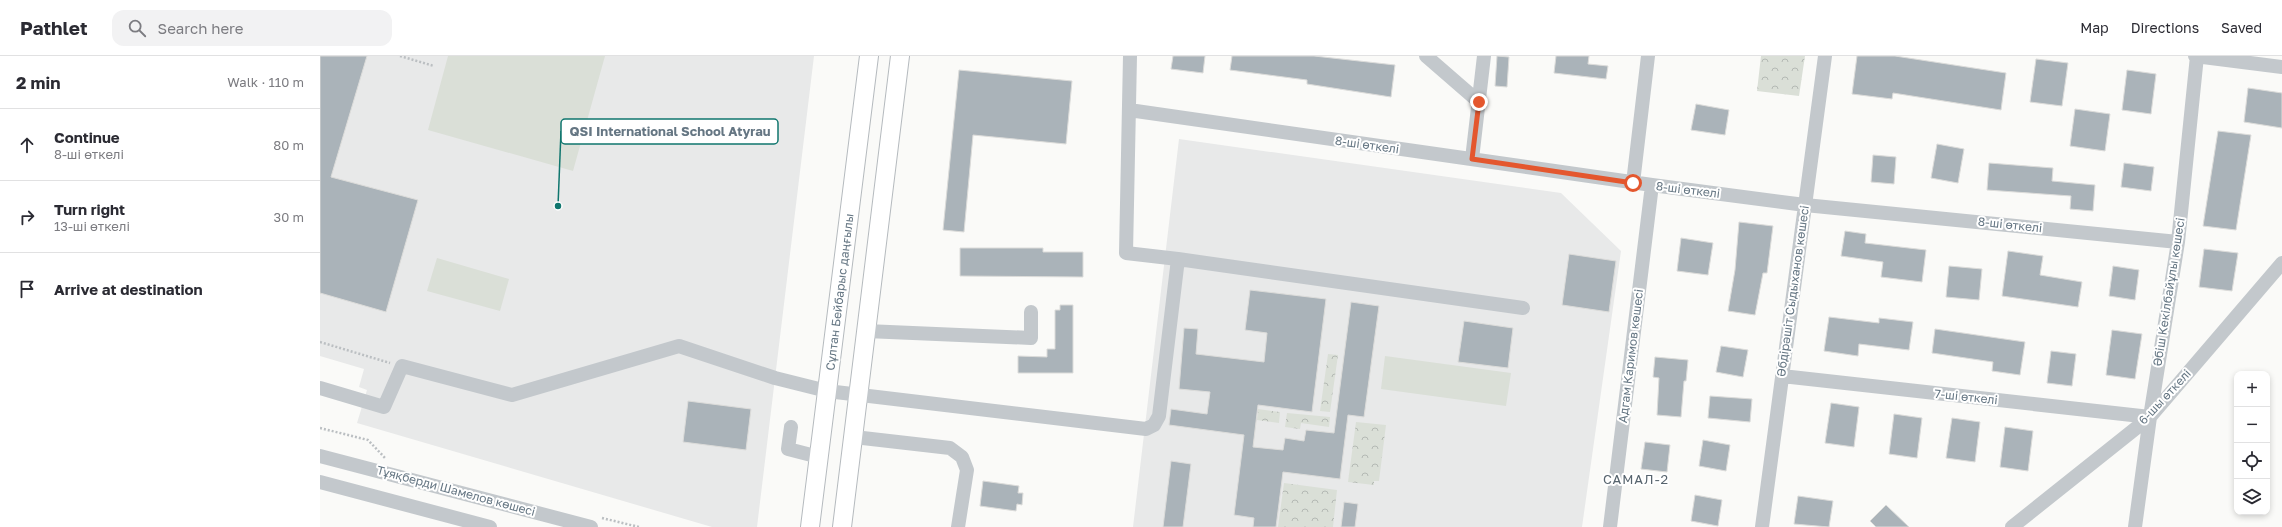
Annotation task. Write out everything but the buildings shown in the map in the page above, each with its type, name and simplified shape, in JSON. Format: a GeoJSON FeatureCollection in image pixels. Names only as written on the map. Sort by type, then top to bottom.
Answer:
{"type":"FeatureCollection","features":[{"type":"Feature","properties":{"kind":"main road","name":"Сұлтан Бейбарыс даңғылы"},"geometry":{"type":"LineString","coordinates":[[810,527],[869,56]]}},
{"type":"Feature","properties":{"kind":"main road"},"geometry":{"type":"LineString","coordinates":[[842,527],[900,56]]}},
{"type":"Feature","properties":{"kind":"street"},"geometry":{"type":"LineString","coordinates":[[1130,56],[1126,253],[1523,308]]}},
{"type":"Feature","properties":{"kind":"street"},"geometry":{"type":"LineString","coordinates":[[1426,56],[1479,102]]}},
{"type":"Feature","properties":{"kind":"street"},"geometry":{"type":"LineString","coordinates":[[1472,159],[1484,56]]}},
{"type":"Feature","properties":{"kind":"street"},"geometry":{"type":"LineString","coordinates":[[1633,183],[1648,56]]}},
{"type":"Feature","properties":{"kind":"street","name":"Әбдірәшіт Сыдыханов көшесі"},"geometry":{"type":"LineString","coordinates":[[1762,527],[1825,56]]}},
{"type":"Feature","properties":{"kind":"street"},"geometry":{"type":"LineString","coordinates":[[2196,56],[2282,67]]}},
{"type":"Feature","properties":{"kind":"street","name":"Әбіш Кекілбайұлы көшесі"},"geometry":{"type":"LineString","coordinates":[[2135,527],[2150,417],[2178,242],[2196,56]]}},
{"type":"Feature","properties":{"kind":"street","name":"8-ші өткелі"},"geometry":{"type":"LineString","coordinates":[[1129,110],[1633,183],[1805,205],[2178,242]]}},
{"type":"Feature","properties":{"kind":"street","name":"Адгам Каримов көшесі"},"geometry":{"type":"LineString","coordinates":[[1610,527],[1652,185]]}},
{"type":"Feature","properties":{"kind":"street"},"geometry":{"type":"LineString","coordinates":[[320,388],[384,407],[402,366],[512,395],[679,346],[775,378],[827,392],[1146,428],[1154,425],[1159,416],[1178,259]]}},
{"type":"Feature","properties":{"kind":"street","name":"6-шы өткелі"},"geometry":{"type":"LineString","coordinates":[[2012,527],[2150,417],[2282,263]]}},
{"type":"Feature","properties":{"kind":"street"},"geometry":{"type":"LineString","coordinates":[[866,331],[1031,338],[1031,312]]}},
{"type":"Feature","properties":{"kind":"street","name":"7-ші өткелі"},"geometry":{"type":"LineString","coordinates":[[1782,376],[2150,417]]}},
{"type":"Feature","properties":{"kind":"street"},"geometry":{"type":"LineString","coordinates":[[791,428],[788,449],[819,458]]}},
{"type":"Feature","properties":{"kind":"street"},"geometry":{"type":"LineString","coordinates":[[854,437],[950,448],[962,457],[967,470],[958,527]]}},
{"type":"Feature","properties":{"kind":"street","name":"Тұяқберди Шамелов көшесі"},"geometry":{"type":"LineString","coordinates":[[320,456],[591,527]]}},
{"type":"Feature","properties":{"kind":"street"},"geometry":{"type":"LineString","coordinates":[[320,482],[490,527]]}},
{"type":"Feature","properties":{"kind":"path"},"geometry":{"type":"LineString","coordinates":[[400,56],[434,66]]}},
{"type":"Feature","properties":{"kind":"path"},"geometry":{"type":"LineString","coordinates":[[320,342],[402,366]]}},
{"type":"Feature","properties":{"kind":"shaded area"},"geometry":{"type":"Polygon","coordinates":[[[320,56],[814,56],[757,527],[712,527],[357,423],[367,390],[359,387],[364,369],[320,356],[320,56]]]}},
{"type":"Feature","properties":{"kind":"shaded area"},"geometry":{"type":"Polygon","coordinates":[[[1179,139],[1561,193],[1621,251],[1582,527],[1133,527],[1179,139]]]}},
{"type":"Feature","properties":{"kind":"green space"},"geometry":{"type":"Polygon","coordinates":[[[448,56],[605,56],[573,171],[428,130],[448,56]]]}},
{"type":"Feature","properties":{"kind":"green space"},"geometry":{"type":"Polygon","coordinates":[[[1761,56],[1805,56],[1799,96],[1757,91],[1761,56]]]}},
{"type":"Feature","properties":{"kind":"green space"},"geometry":{"type":"Polygon","coordinates":[[[437,258],[509,279],[500,311],[427,291],[437,258]]]}},
{"type":"Feature","properties":{"kind":"green space"},"geometry":{"type":"Polygon","coordinates":[[[1328,354],[1338,355],[1330,412],[1320,411],[1328,354]]]}},
{"type":"Feature","properties":{"kind":"green space"},"geometry":{"type":"Polygon","coordinates":[[[1385,356],[1511,373],[1506,406],[1381,389],[1385,356]]]}},
{"type":"Feature","properties":{"kind":"green space"},"geometry":{"type":"Polygon","coordinates":[[[1258,409],[1280,412],[1279,423],[1257,420],[1258,409]]]}},
{"type":"Feature","properties":{"kind":"green space"},"geometry":{"type":"Polygon","coordinates":[[[1287,413],[1330,417],[1329,427],[1301,423],[1300,429],[1285,427],[1287,413]]]}},
{"type":"Feature","properties":{"kind":"green space"},"geometry":{"type":"Polygon","coordinates":[[[1356,422],[1386,425],[1379,481],[1374,481],[1374,485],[1348,482],[1356,422]]]}},
{"type":"Feature","properties":{"kind":"green space"},"geometry":{"type":"Polygon","coordinates":[[[1284,483],[1337,490],[1333,527],[1278,527],[1284,483]]]}},
{"type":"Feature","properties":{"kind":"place","name":"QSI International School Atyrau"},"geometry":{"type":"Point","coordinates":[558,206]}},
{"type":"Feature","properties":{"kind":"district","name":"САМАЛ-2"},"geometry":{"type":"Point","coordinates":[1636,479]}},
{"type":"Feature","properties":{"kind":"route"},"geometry":{"type":"LineString","coordinates":[[1479,102],[1472,159],[1633,183]]}}]}
